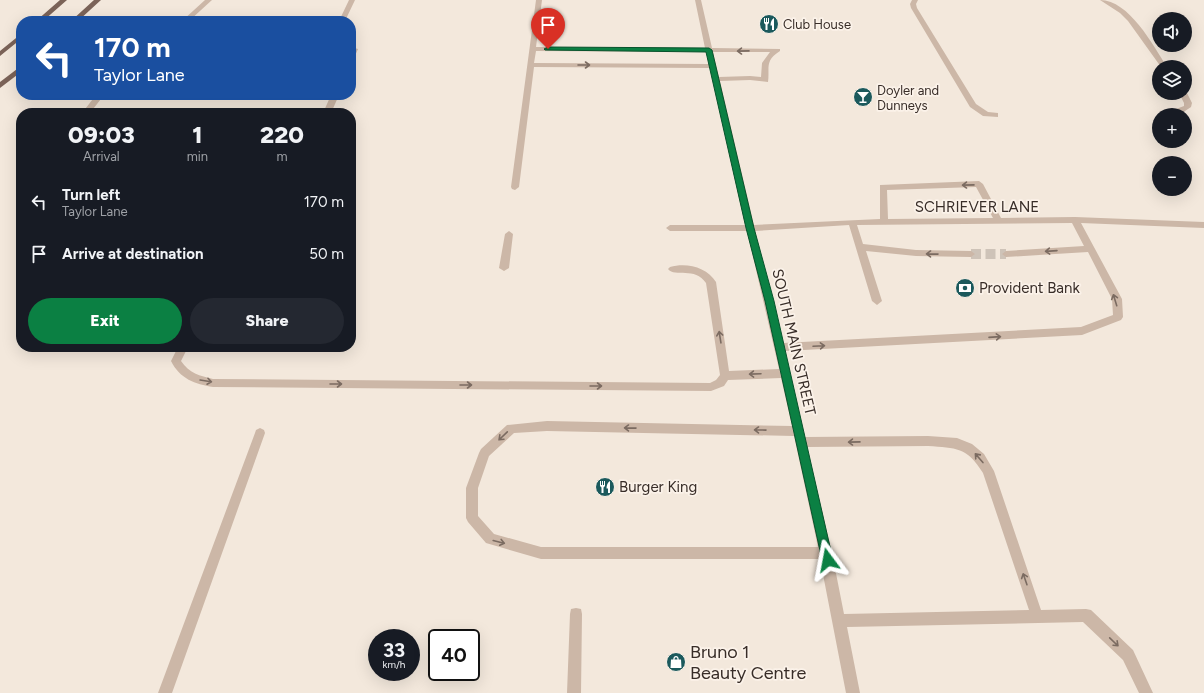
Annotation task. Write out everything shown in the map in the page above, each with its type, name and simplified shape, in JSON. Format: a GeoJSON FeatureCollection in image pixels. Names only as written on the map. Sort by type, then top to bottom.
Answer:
{"type":"FeatureCollection","features":[{"type":"Feature","properties":{"kind":"main road"},"geometry":{"type":"LineString","coordinates":[[45,16],[64,0]]}},
{"type":"Feature","properties":{"kind":"main road"},"geometry":{"type":"LineString","coordinates":[[80,16],[98,0]]}},
{"type":"Feature","properties":{"kind":"main road"},"geometry":{"type":"LineString","coordinates":[[0,54],[16,40]]}},
{"type":"Feature","properties":{"kind":"main road"},"geometry":{"type":"LineString","coordinates":[[0,86],[16,72]]}},
{"type":"Feature","properties":{"kind":"street"},"geometry":{"type":"LineString","coordinates":[[191,16],[209,0]]}},
{"type":"Feature","properties":{"kind":"street"},"geometry":{"type":"LineString","coordinates":[[344,16],[352,0]]}},
{"type":"Feature","properties":{"kind":"street"},"geometry":{"type":"LineString","coordinates":[[515,187],[539,0]]}},
{"type":"Feature","properties":{"kind":"street","name":"SOUTH MAIN STREET"},"geometry":{"type":"LineString","coordinates":[[698,0],[750,228],[786,373],[826,552],[853,693]]}},
{"type":"Feature","properties":{"kind":"street"},"geometry":{"type":"LineString","coordinates":[[915,0],[913,4],[914,8],[974,105],[986,114],[995,115]]}},
{"type":"Feature","properties":{"kind":"street"},"geometry":{"type":"LineString","coordinates":[[1103,0],[1113,4],[1129,17],[1159,60]]}},
{"type":"Feature","properties":{"kind":"street"},"geometry":{"type":"LineString","coordinates":[[533,49],[778,50],[769,56],[763,72],[765,80],[750,78],[716,79]]}},
{"type":"Feature","properties":{"kind":"street"},"geometry":{"type":"LineString","coordinates":[[531,65],[713,66]]}},
{"type":"Feature","properties":{"kind":"street"},"geometry":{"type":"LineString","coordinates":[[90,108],[96,100]]}},
{"type":"Feature","properties":{"kind":"street"},"geometry":{"type":"LineString","coordinates":[[884,222],[883,187],[979,184],[999,221]]}},
{"type":"Feature","properties":{"kind":"street"},"geometry":{"type":"LineString","coordinates":[[780,347],[1082,331],[1118,317],[1117,299],[1075,220]]}},
{"type":"Feature","properties":{"kind":"street","name":"SCHRIEVER LANE"},"geometry":{"type":"LineString","coordinates":[[670,228],[750,228],[852,222],[1075,220],[1204,225]]}},
{"type":"Feature","properties":{"kind":"street"},"geometry":{"type":"LineString","coordinates":[[852,222],[877,301]]}},
{"type":"Feature","properties":{"kind":"street"},"geometry":{"type":"LineString","coordinates":[[504,268],[509,234]]}},
{"type":"Feature","properties":{"kind":"street"},"geometry":{"type":"LineString","coordinates":[[860,247],[916,253],[971,254]]}},
{"type":"Feature","properties":{"kind":"street"},"geometry":{"type":"LineString","coordinates":[[1006,254],[1090,249]]}},
{"type":"Feature","properties":{"kind":"street"},"geometry":{"type":"LineString","coordinates":[[180,352],[176,361],[180,369],[188,376],[200,381],[213,383],[711,387],[720,383],[725,376],[711,282],[708,276],[701,271],[673,269]]}},
{"type":"Feature","properties":{"kind":"street"},"geometry":{"type":"LineString","coordinates":[[725,376],[786,373]]}},
{"type":"Feature","properties":{"kind":"street"},"geometry":{"type":"LineString","coordinates":[[826,552],[541,553],[490,539],[472,518],[472,488],[485,453],[511,428],[547,426],[957,443],[968,448],[980,458],[988,471],[1037,616]]}},
{"type":"Feature","properties":{"kind":"street"},"geometry":{"type":"LineString","coordinates":[[165,693],[260,433]]}},
{"type":"Feature","properties":{"kind":"street"},"geometry":{"type":"LineString","coordinates":[[574,693],[576,614]]}},
{"type":"Feature","properties":{"kind":"street"},"geometry":{"type":"LineString","coordinates":[[840,621],[1086,615],[1128,655],[1146,693]]}},
{"type":"Feature","properties":{"kind":"tunnel"},"geometry":{"type":"LineString","coordinates":[[971,254],[1006,254]]}},
{"type":"Feature","properties":{"kind":"place","name":"Club House"},"geometry":{"type":"Point","coordinates":[769,24]}},
{"type":"Feature","properties":{"kind":"place","name":"Doyler and Dunneys"},"geometry":{"type":"Point","coordinates":[863,97]}},
{"type":"Feature","properties":{"kind":"place","name":"Provident Bank"},"geometry":{"type":"Point","coordinates":[965,288]}},
{"type":"Feature","properties":{"kind":"place","name":"Burger King"},"geometry":{"type":"Point","coordinates":[605,487]}},
{"type":"Feature","properties":{"kind":"place","name":"Bruno 1 Beauty Centre"},"geometry":{"type":"Point","coordinates":[676,662]}},
{"type":"Feature","properties":{"kind":"route"},"geometry":{"type":"LineString","coordinates":[[548,49],[709,50],[750,228],[769,301],[828,560]]}}]}
